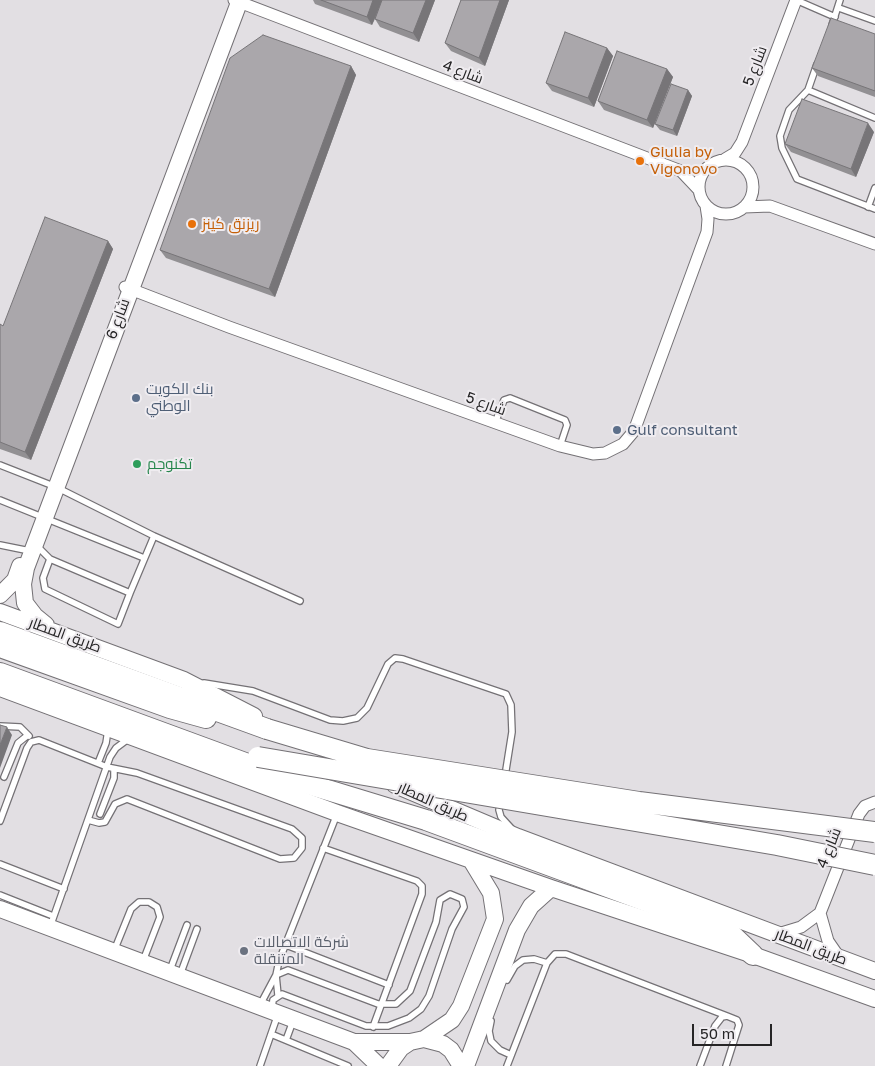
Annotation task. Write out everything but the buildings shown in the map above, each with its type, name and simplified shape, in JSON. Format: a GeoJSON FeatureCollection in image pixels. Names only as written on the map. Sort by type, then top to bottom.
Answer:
{"type":"FeatureCollection","features":[{"type":"Feature","properties":{"kind":"highway"},"geometry":{"type":"LineString","coordinates":[[0,632],[268,729],[367,759],[639,802],[875,832]]}},
{"type":"Feature","properties":{"kind":"highway"},"geometry":{"type":"LineString","coordinates":[[0,647],[170,708],[216,721],[268,729]]}},
{"type":"Feature","properties":{"kind":"highway"},"geometry":{"type":"LineString","coordinates":[[0,673],[275,774],[426,820],[702,922],[732,935],[753,954]]}},
{"type":"Feature","properties":{"kind":"highway"},"geometry":{"type":"LineString","coordinates":[[162,732],[258,757],[777,844],[875,865]]}},
{"type":"Feature","properties":{"kind":"main road","name":"شارع 6"},"geometry":{"type":"LineString","coordinates":[[55,630],[41,622],[26,602],[23,584],[31,548],[127,287],[237,1]]}},
{"type":"Feature","properties":{"kind":"main road","name":"شارع 6"},"geometry":{"type":"LineString","coordinates":[[0,595],[15,580],[31,548]]}},
{"type":"Feature","properties":{"kind":"main road","name":"طريق المطار"},"geometry":{"type":"LineString","coordinates":[[0,612],[55,630],[184,680],[328,756],[518,837],[875,971]]}},
{"type":"Feature","properties":{"kind":"main road","name":"طريق المطار"},"geometry":{"type":"LineString","coordinates":[[0,688],[337,814],[551,888],[753,954],[875,999]]}},
{"type":"Feature","properties":{"kind":"main road"},"geometry":{"type":"LineString","coordinates":[[388,1066],[393,1056],[452,1020],[461,1006],[495,919],[493,899],[471,860]]}},
{"type":"Feature","properties":{"kind":"main road"},"geometry":{"type":"LineString","coordinates":[[466,1066],[496,997],[512,941],[532,906],[551,888]]}},
{"type":"Feature","properties":{"kind":"main road"},"geometry":{"type":"LineString","coordinates":[[0,909],[51,922],[114,952],[354,1042],[417,1041],[444,1044],[451,1050],[461,1066]]}},
{"type":"Feature","properties":{"kind":"main road"},"geometry":{"type":"LineString","coordinates":[[489,934],[497,926],[505,926],[510,932],[512,941]]}},
{"type":"Feature","properties":{"kind":"main road"},"geometry":{"type":"LineString","coordinates":[[354,1042],[379,1066]]}},
{"type":"Feature","properties":{"kind":"street","name":"شارع 5"},"geometry":{"type":"LineString","coordinates":[[725,159],[735,153],[742,142],[796,0]]}},
{"type":"Feature","properties":{"kind":"street","name":"شارع 4"},"geometry":{"type":"LineString","coordinates":[[237,1],[681,171],[694,171],[706,167]]}},
{"type":"Feature","properties":{"kind":"street","name":"شارع 5"},"geometry":{"type":"LineString","coordinates":[[742,142],[746,168]]}},
{"type":"Feature","properties":{"kind":"street"},"geometry":{"type":"LineString","coordinates":[[744,207],[750,198],[753,188],[752,177],[746,168],[737,161],[725,159],[715,161],[706,167],[700,177],[698,188],[706,206],[715,212],[726,214],[744,207],[770,206],[875,244]]}},
{"type":"Feature","properties":{"kind":"street","name":"شارع 4"},"geometry":{"type":"LineString","coordinates":[[681,171],[698,188]]}},
{"type":"Feature","properties":{"kind":"street"},"geometry":{"type":"LineString","coordinates":[[753,188],[770,206]]}},
{"type":"Feature","properties":{"kind":"street","name":"شارع 5"},"geometry":{"type":"LineString","coordinates":[[127,287],[238,330],[560,446],[581,452],[605,453],[623,444],[634,431],[707,232],[706,206]]}},
{"type":"Feature","properties":{"kind":"street","name":"شارع 5"},"geometry":{"type":"LineString","coordinates":[[707,232],[726,214]]}},
{"type":"Feature","properties":{"kind":"street","name":"شارع 4"},"geometry":{"type":"LineString","coordinates":[[820,913],[859,814],[865,806],[875,802]]}},
{"type":"Feature","properties":{"kind":"street"},"geometry":{"type":"LineString","coordinates":[[778,934],[801,927],[820,913],[828,941],[839,957]]}},
{"type":"Feature","properties":{"kind":"lane"},"geometry":{"type":"LineString","coordinates":[[796,0],[835,17]]}},
{"type":"Feature","properties":{"kind":"lane"},"geometry":{"type":"LineString","coordinates":[[828,36],[839,8],[840,0]]}},
{"type":"Feature","properties":{"kind":"lane"},"geometry":{"type":"LineString","coordinates":[[839,8],[875,21]]}},
{"type":"Feature","properties":{"kind":"lane"},"geometry":{"type":"LineString","coordinates":[[821,54],[808,90],[789,110],[780,136],[781,144],[793,174],[804,183],[875,209]]}},
{"type":"Feature","properties":{"kind":"lane"},"geometry":{"type":"LineString","coordinates":[[808,90],[875,118]]}},
{"type":"Feature","properties":{"kind":"lane"},"geometry":{"type":"LineString","coordinates":[[868,206],[875,188]]}},
{"type":"Feature","properties":{"kind":"lane"},"geometry":{"type":"LineString","coordinates":[[495,423],[504,400],[510,398],[565,420],[567,425],[560,446]]}},
{"type":"Feature","properties":{"kind":"lane"},"geometry":{"type":"LineString","coordinates":[[0,465],[54,486],[154,536],[300,601]]}},
{"type":"Feature","properties":{"kind":"lane"},"geometry":{"type":"LineString","coordinates":[[0,500],[42,515],[144,558]]}},
{"type":"Feature","properties":{"kind":"lane"},"geometry":{"type":"LineString","coordinates":[[50,560],[43,578],[45,589],[118,624],[154,536]]}},
{"type":"Feature","properties":{"kind":"lane"},"geometry":{"type":"LineString","coordinates":[[0,545],[31,548],[50,560],[130,593]]}},
{"type":"Feature","properties":{"kind":"lane"},"geometry":{"type":"LineString","coordinates":[[184,680],[252,692],[330,720],[343,722],[357,718],[367,708],[383,671],[394,658],[506,694],[512,705],[512,732],[499,810],[501,817],[518,837]]}},
{"type":"Feature","properties":{"kind":"lane"},"geometry":{"type":"LineString","coordinates":[[0,726],[20,727],[34,741]]}},
{"type":"Feature","properties":{"kind":"lane"},"geometry":{"type":"LineString","coordinates":[[98,763],[106,743],[108,728]]}},
{"type":"Feature","properties":{"kind":"lane"},"geometry":{"type":"LineString","coordinates":[[4,777],[18,742],[28,735]]}},
{"type":"Feature","properties":{"kind":"lane"},"geometry":{"type":"LineString","coordinates":[[0,895],[51,922],[112,752],[132,737]]}},
{"type":"Feature","properties":{"kind":"lane"},"geometry":{"type":"LineString","coordinates":[[0,821],[27,748],[34,741],[42,740],[107,767],[137,772],[292,829],[302,838],[300,852],[290,860],[280,859],[127,799],[115,804],[105,822],[99,823],[88,820]]}},
{"type":"Feature","properties":{"kind":"lane"},"geometry":{"type":"LineString","coordinates":[[100,814],[114,778],[114,769]]}},
{"type":"Feature","properties":{"kind":"lane"},"geometry":{"type":"LineString","coordinates":[[260,1066],[271,1034],[275,1013],[276,975],[337,814]]}},
{"type":"Feature","properties":{"kind":"lane"},"geometry":{"type":"LineString","coordinates":[[323,848],[417,881],[422,886],[422,894],[373,1027]]}},
{"type":"Feature","properties":{"kind":"lane"},"geometry":{"type":"LineString","coordinates":[[0,864],[64,889]]}},
{"type":"Feature","properties":{"kind":"lane"},"geometry":{"type":"LineString","coordinates":[[276,975],[281,971],[291,971],[381,1005],[396,1004],[408,995],[436,922],[440,900],[446,894],[459,896],[464,907],[452,929],[426,1003],[415,1014],[402,1022],[388,1026],[373,1027],[358,1024],[285,995],[278,995]]}},
{"type":"Feature","properties":{"kind":"lane"},"geometry":{"type":"LineString","coordinates":[[114,952],[131,909],[138,902],[149,902],[157,907],[160,917],[143,963]]}},
{"type":"Feature","properties":{"kind":"lane"},"geometry":{"type":"LineString","coordinates":[[174,975],[187,925]]}},
{"type":"Feature","properties":{"kind":"lane"},"geometry":{"type":"LineString","coordinates":[[174,975],[197,929]]}},
{"type":"Feature","properties":{"kind":"lane"},"geometry":{"type":"LineString","coordinates":[[286,945],[389,985]]}},
{"type":"Feature","properties":{"kind":"lane"},"geometry":{"type":"LineString","coordinates":[[507,1066],[547,963],[555,954],[566,954],[737,1020],[739,1026],[726,1066]]}},
{"type":"Feature","properties":{"kind":"lane"},"geometry":{"type":"LineString","coordinates":[[506,983],[511,970],[524,960],[534,959],[547,963]]}},
{"type":"Feature","properties":{"kind":"lane"},"geometry":{"type":"LineString","coordinates":[[276,975],[278,995],[272,1003],[286,1040]]}},
{"type":"Feature","properties":{"kind":"lane"},"geometry":{"type":"LineString","coordinates":[[494,1013],[489,1031],[492,1042],[500,1050],[511,1055]]}},
{"type":"Feature","properties":{"kind":"lane"},"geometry":{"type":"LineString","coordinates":[[700,1066],[715,1026],[722,1017],[727,1016]]}},
{"type":"Feature","properties":{"kind":"lane"},"geometry":{"type":"LineString","coordinates":[[271,1034],[348,1066]]}},
{"type":"Feature","properties":{"kind":"place","name":"Giulia by Vigonovo"},"geometry":{"type":"Point","coordinates":[640,161]}},
{"type":"Feature","properties":{"kind":"place","name":"ريزنق كينز"},"geometry":{"type":"Point","coordinates":[192,224]}},
{"type":"Feature","properties":{"kind":"place","name":"بنك الكويت الوطني"},"geometry":{"type":"Point","coordinates":[136,398]}},
{"type":"Feature","properties":{"kind":"place","name":"Gulf consultant"},"geometry":{"type":"Point","coordinates":[617,430]}},
{"type":"Feature","properties":{"kind":"place","name":"تكنوجم"},"geometry":{"type":"Point","coordinates":[137,464]}},
{"type":"Feature","properties":{"kind":"place","name":"شركة الاتصالات المتنقلة"},"geometry":{"type":"Point","coordinates":[244,951]}}]}
